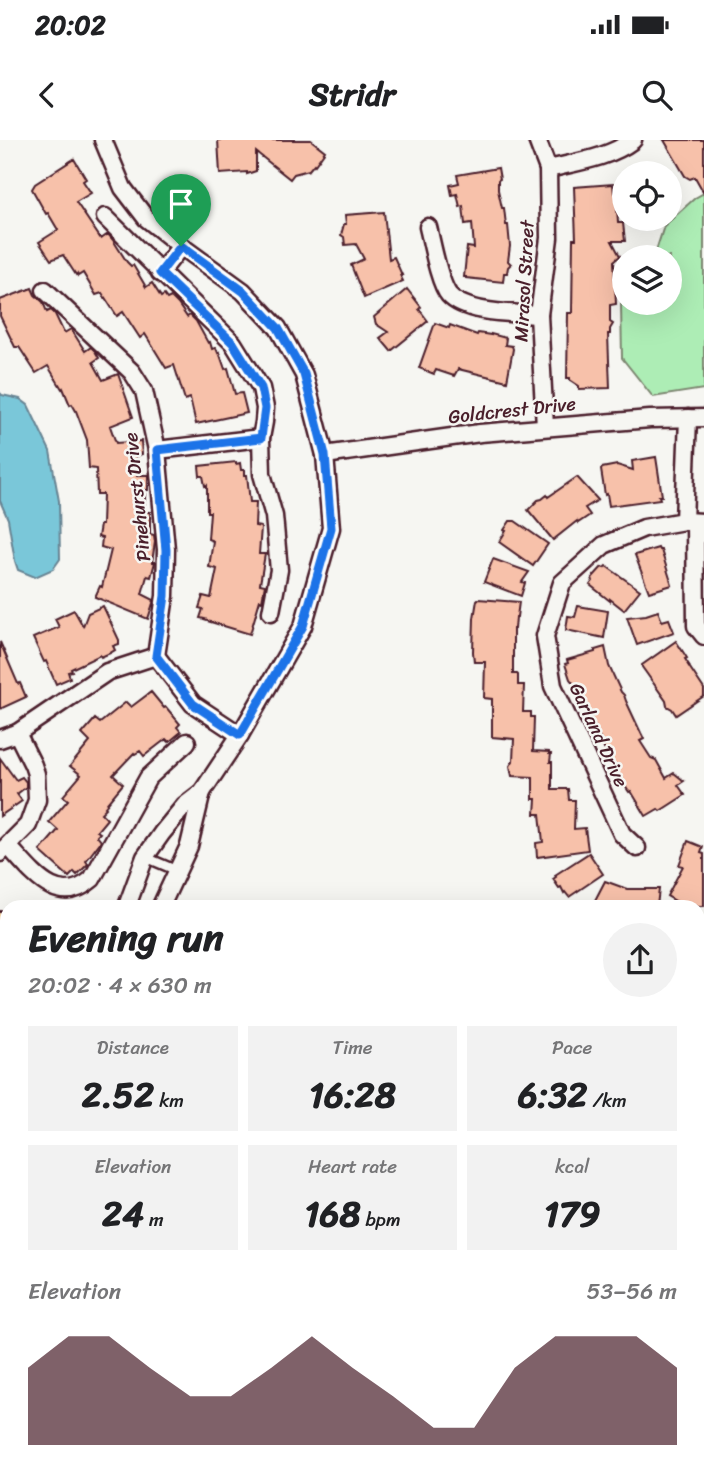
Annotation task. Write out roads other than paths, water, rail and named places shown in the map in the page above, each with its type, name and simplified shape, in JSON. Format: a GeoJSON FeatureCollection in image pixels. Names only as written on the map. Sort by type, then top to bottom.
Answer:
{"type":"FeatureCollection","features":[{"type":"Feature","properties":{"kind":"street"},"geometry":{"type":"LineString","coordinates":[[103,140],[123,188],[146,218],[243,291],[278,328],[304,374],[325,455],[331,528],[303,626],[240,735],[202,792],[185,805],[145,857],[129,900]]}},
{"type":"Feature","properties":{"kind":"street","name":"Mirasol Street"},"geometry":{"type":"LineString","coordinates":[[537,140],[548,169],[549,237],[539,315],[545,427]]}},
{"type":"Feature","properties":{"kind":"street"},"geometry":{"type":"LineString","coordinates":[[548,169],[596,158],[621,149],[633,140]]}},
{"type":"Feature","properties":{"kind":"street"},"geometry":{"type":"LineString","coordinates":[[105,217],[233,343],[261,388],[265,408],[261,438],[262,474],[274,516],[279,570],[271,612]]}},
{"type":"Feature","properties":{"kind":"street"},"geometry":{"type":"LineString","coordinates":[[428,227],[444,286],[449,295],[459,303],[480,309],[539,315]]}},
{"type":"Feature","properties":{"kind":"street"},"geometry":{"type":"LineString","coordinates":[[160,273],[181,246]]}},
{"type":"Feature","properties":{"kind":"street","name":"Pinehurst Drive"},"geometry":{"type":"LineString","coordinates":[[45,290],[132,372],[144,391],[157,450],[166,550],[165,596],[156,656]]}},
{"type":"Feature","properties":{"kind":"street"},"geometry":{"type":"LineString","coordinates":[[696,418],[696,626],[704,636]]}},
{"type":"Feature","properties":{"kind":"street","name":"Goldcrest Drive"},"geometry":{"type":"LineString","coordinates":[[325,455],[480,433],[650,419],[696,418]]}},
{"type":"Feature","properties":{"kind":"street"},"geometry":{"type":"LineString","coordinates":[[157,450],[261,438]]}},
{"type":"Feature","properties":{"kind":"street","name":"Garland Drive"},"geometry":{"type":"LineString","coordinates":[[637,848],[622,834],[553,686],[545,635],[562,583],[604,545],[644,528],[694,522]]}},
{"type":"Feature","properties":{"kind":"street"},"geometry":{"type":"LineString","coordinates":[[0,738],[17,733],[107,672],[156,656],[193,704],[240,735]]}},
{"type":"Feature","properties":{"kind":"street"},"geometry":{"type":"LineString","coordinates":[[17,733],[36,774],[37,800],[28,825],[4,850],[51,887],[66,891],[85,886],[92,879],[148,778],[187,742]]}},
{"type":"Feature","properties":{"kind":"street"},"geometry":{"type":"LineString","coordinates":[[164,900],[189,846],[202,792]]}},
{"type":"Feature","properties":{"kind":"lane"},"geometry":{"type":"LineString","coordinates":[[145,857],[179,871]]}},
{"type":"Feature","properties":{"kind":"water"},"geometry":{"type":"Polygon","coordinates":[[[0,393],[20,399],[28,405],[50,451],[59,501],[60,559],[53,569],[35,577],[18,570],[8,519],[0,501],[0,393]]]}}]}
